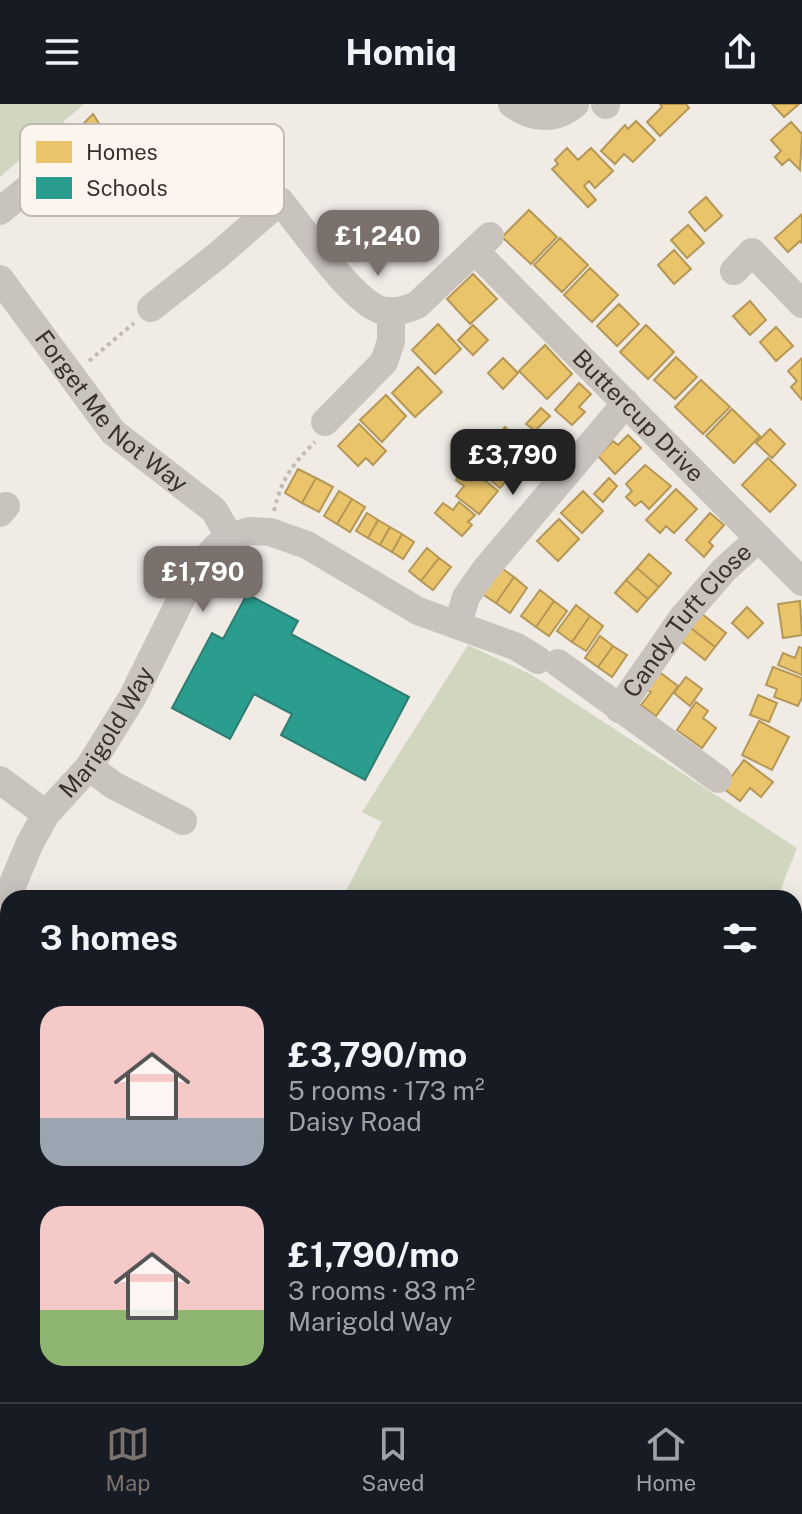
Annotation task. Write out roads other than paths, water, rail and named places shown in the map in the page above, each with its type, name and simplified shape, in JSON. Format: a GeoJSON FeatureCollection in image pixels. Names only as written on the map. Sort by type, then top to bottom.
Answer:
{"type":"FeatureCollection","features":[{"type":"Feature","properties":{"kind":"street"},"geometry":{"type":"LineString","coordinates":[[512,104],[529,115],[551,116],[575,104]]}},
{"type":"Feature","properties":{"kind":"street"},"geometry":{"type":"LineString","coordinates":[[0,211],[20,195]]}},
{"type":"Feature","properties":{"kind":"street"},"geometry":{"type":"LineString","coordinates":[[284,206],[357,294],[382,310],[391,311],[391,341],[384,362],[325,422]]}},
{"type":"Feature","properties":{"kind":"street"},"geometry":{"type":"LineString","coordinates":[[151,308],[263,216]]}},
{"type":"Feature","properties":{"kind":"street","name":"Buttercup Drive"},"geometry":{"type":"LineString","coordinates":[[391,311],[417,305],[482,243],[626,403],[802,582]]}},
{"type":"Feature","properties":{"kind":"street"},"geometry":{"type":"LineString","coordinates":[[734,271],[752,252],[802,304]]}},
{"type":"Feature","properties":{"kind":"street","name":"Forget Me Not Way"},"geometry":{"type":"LineString","coordinates":[[5,296],[72,375],[113,432],[214,510],[230,538]]}},
{"type":"Feature","properties":{"kind":"street"},"geometry":{"type":"LineString","coordinates":[[230,538],[249,531],[270,532],[307,545],[418,611],[458,624],[466,597],[485,570],[626,403]]}},
{"type":"Feature","properties":{"kind":"street","name":"Marigold Way"},"geometry":{"type":"LineString","coordinates":[[9,890],[46,814],[89,767],[132,698],[194,573],[216,547],[230,538]]}},
{"type":"Feature","properties":{"kind":"street","name":"Candy Tuft Close"},"geometry":{"type":"LineString","coordinates":[[619,709],[683,617],[724,570],[759,538]]}},
{"type":"Feature","properties":{"kind":"street","name":"Candy Tuft Close"},"geometry":{"type":"LineString","coordinates":[[458,624],[517,647],[557,667],[718,779]]}},
{"type":"Feature","properties":{"kind":"street"},"geometry":{"type":"LineString","coordinates":[[89,767],[113,785],[183,821]]}},
{"type":"Feature","properties":{"kind":"street"},"geometry":{"type":"LineString","coordinates":[[0,780],[46,814]]}}]}
